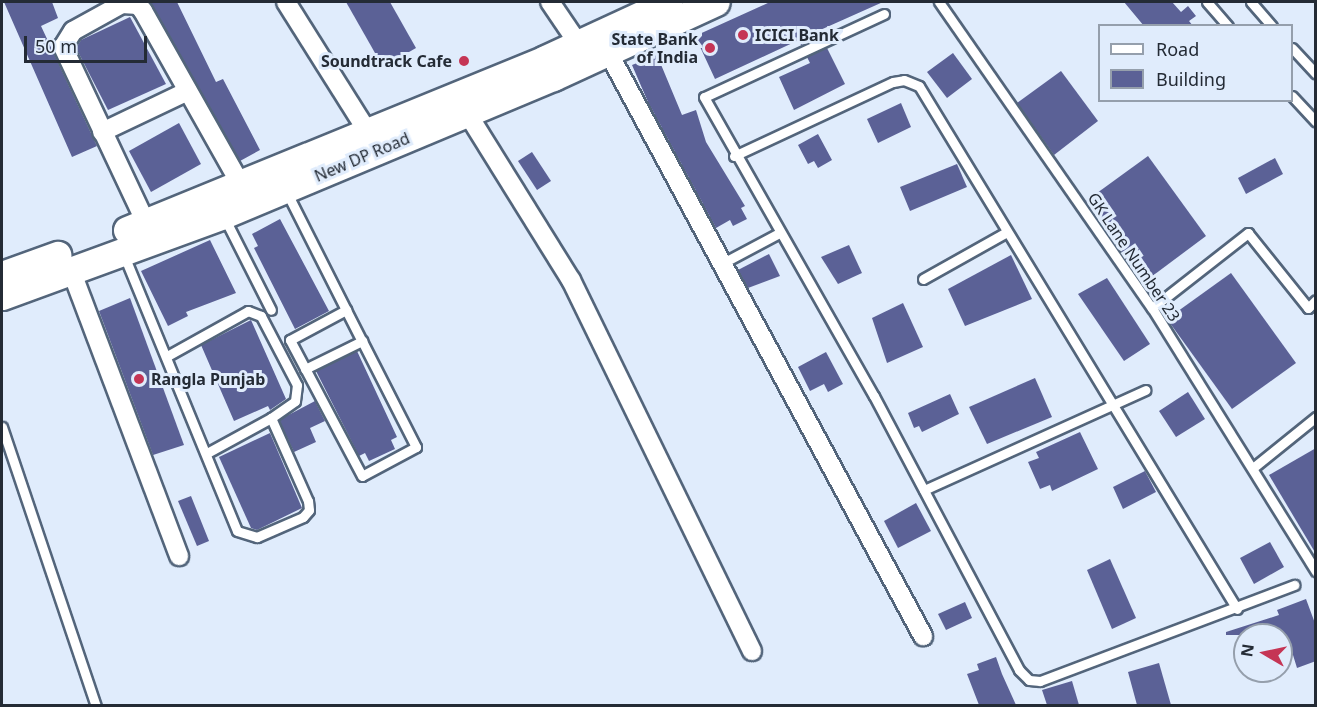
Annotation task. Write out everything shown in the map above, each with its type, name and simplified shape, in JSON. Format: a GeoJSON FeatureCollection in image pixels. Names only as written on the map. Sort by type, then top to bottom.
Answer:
{"type":"FeatureCollection","features":[{"type":"Feature","properties":{"kind":"main road","name":"New DP Road"},"geometry":{"type":"LineString","coordinates":[[2,296],[223,215],[467,113],[592,52],[669,2]]}},
{"type":"Feature","properties":{"kind":"main road","name":"New DP Road"},"geometry":{"type":"LineString","coordinates":[[2,275],[146,223],[368,132],[592,52],[716,2]]}},
{"type":"Feature","properties":{"kind":"street"},"geometry":{"type":"LineString","coordinates":[[286,2],[368,132]]}},
{"type":"Feature","properties":{"kind":"street"},"geometry":{"type":"LineString","coordinates":[[550,2],[592,52],[721,264],[923,636]]}},
{"type":"Feature","properties":{"kind":"street"},"geometry":{"type":"LineString","coordinates":[[146,223],[63,47],[73,32],[122,4],[138,5],[143,11],[241,185]]}},
{"type":"Feature","properties":{"kind":"street"},"geometry":{"type":"LineString","coordinates":[[102,132],[188,91]]}},
{"type":"Feature","properties":{"kind":"street"},"geometry":{"type":"LineString","coordinates":[[467,113],[571,280],[752,651]]}},
{"type":"Feature","properties":{"kind":"street"},"geometry":{"type":"LineString","coordinates":[[70,270],[179,556]]}},
{"type":"Feature","properties":{"kind":"lane","name":"GK Lane Number 23"},"geometry":{"type":"LineString","coordinates":[[939,2],[1152,308],[1254,467],[1316,571]]}},
{"type":"Feature","properties":{"kind":"lane"},"geometry":{"type":"LineString","coordinates":[[1207,2],[1226,24]]}},
{"type":"Feature","properties":{"kind":"lane"},"geometry":{"type":"LineString","coordinates":[[1251,2],[1270,24]]}},
{"type":"Feature","properties":{"kind":"lane"},"geometry":{"type":"LineString","coordinates":[[884,14],[704,97],[734,156],[924,490],[1019,670],[1029,681],[1040,681],[1237,609],[1294,585]]}},
{"type":"Feature","properties":{"kind":"lane"},"geometry":{"type":"LineString","coordinates":[[1293,49],[1316,74]]}},
{"type":"Feature","properties":{"kind":"lane"},"geometry":{"type":"LineString","coordinates":[[734,156],[893,82],[911,81],[919,86],[1005,233],[1115,405],[1237,609]]}},
{"type":"Feature","properties":{"kind":"lane"},"geometry":{"type":"LineString","coordinates":[[1293,97],[1316,122]]}},
{"type":"Feature","properties":{"kind":"lane"},"geometry":{"type":"LineString","coordinates":[[284,189],[362,340],[416,447],[362,476],[290,340],[346,310]]}},
{"type":"Feature","properties":{"kind":"lane"},"geometry":{"type":"LineString","coordinates":[[223,215],[271,310]]}},
{"type":"Feature","properties":{"kind":"lane"},"geometry":{"type":"LineString","coordinates":[[721,264],[779,233]]}},
{"type":"Feature","properties":{"kind":"lane"},"geometry":{"type":"LineString","coordinates":[[922,279],[1005,233]]}},
{"type":"Feature","properties":{"kind":"lane"},"geometry":{"type":"LineString","coordinates":[[1152,308],[1248,233],[1308,308],[1316,300]]}},
{"type":"Feature","properties":{"kind":"lane"},"geometry":{"type":"LineString","coordinates":[[123,250],[237,531],[257,537],[303,517],[309,510],[308,501],[271,418]]}},
{"type":"Feature","properties":{"kind":"lane"},"geometry":{"type":"LineString","coordinates":[[167,356],[243,313],[255,312],[261,316],[298,394],[295,401],[271,418],[207,453]]}},
{"type":"Feature","properties":{"kind":"lane"},"geometry":{"type":"LineString","coordinates":[[305,369],[362,340]]}},
{"type":"Feature","properties":{"kind":"lane"},"geometry":{"type":"LineString","coordinates":[[924,490],[1145,390]]}},
{"type":"Feature","properties":{"kind":"lane"},"geometry":{"type":"LineString","coordinates":[[1254,467],[1316,417]]}},
{"type":"Feature","properties":{"kind":"lane"},"geometry":{"type":"LineString","coordinates":[[2,427],[96,705]]}},
{"type":"Feature","properties":{"kind":"building"},"geometry":{"type":"Polygon","coordinates":[[[4,2],[52,2],[58,18],[41,26],[97,146],[72,157],[4,2]]]}},
{"type":"Feature","properties":{"kind":"building"},"geometry":{"type":"Polygon","coordinates":[[[150,2],[177,2],[216,82],[223,79],[260,150],[240,161],[150,2]]]}},
{"type":"Feature","properties":{"kind":"building"},"geometry":{"type":"Polygon","coordinates":[[[346,2],[390,2],[416,48],[383,67],[346,2]]]}},
{"type":"Feature","properties":{"kind":"building"},"geometry":{"type":"Polygon","coordinates":[[[770,2],[883,2],[818,31],[821,36],[801,45],[799,40],[715,79],[695,36],[770,2]]]}},
{"type":"Feature","properties":{"kind":"building"},"geometry":{"type":"Polygon","coordinates":[[[1124,2],[1172,2],[1181,12],[1188,6],[1196,16],[1189,21],[1191,24],[1142,24],[1124,2]]]}},
{"type":"Feature","properties":{"kind":"building"},"geometry":{"type":"Polygon","coordinates":[[[130,17],[166,84],[108,110],[76,48],[81,40],[130,17]]]}},
{"type":"Feature","properties":{"kind":"building"},"geometry":{"type":"Polygon","coordinates":[[[827,48],[845,84],[794,110],[779,77],[810,63],[807,57],[827,48]]]}},
{"type":"Feature","properties":{"kind":"building"},"geometry":{"type":"Polygon","coordinates":[[[953,53],[972,79],[947,98],[927,72],[953,53]]]}},
{"type":"Feature","properties":{"kind":"building"},"geometry":{"type":"Polygon","coordinates":[[[657,55],[682,115],[696,110],[706,142],[745,206],[741,208],[747,219],[733,226],[730,220],[716,228],[648,102],[632,65],[657,55]]]}},
{"type":"Feature","properties":{"kind":"building"},"geometry":{"type":"Polygon","coordinates":[[[1061,71],[1098,121],[1054,155],[1017,103],[1061,71]]]}},
{"type":"Feature","properties":{"kind":"building"},"geometry":{"type":"Polygon","coordinates":[[[901,103],[911,127],[878,143],[867,119],[901,103]]]}},
{"type":"Feature","properties":{"kind":"building"},"geometry":{"type":"Polygon","coordinates":[[[179,123],[201,164],[151,192],[129,151],[179,123]]]}},
{"type":"Feature","properties":{"kind":"building"},"geometry":{"type":"Polygon","coordinates":[[[818,134],[832,160],[818,168],[814,161],[808,164],[798,145],[818,134]]]}},
{"type":"Feature","properties":{"kind":"building"},"geometry":{"type":"Polygon","coordinates":[[[532,152],[551,181],[537,190],[518,161],[532,152]]]}},
{"type":"Feature","properties":{"kind":"building"},"geometry":{"type":"Polygon","coordinates":[[[1148,156],[1206,236],[1143,283],[1086,201],[1148,156]]]}},
{"type":"Feature","properties":{"kind":"building"},"geometry":{"type":"Polygon","coordinates":[[[1275,158],[1283,174],[1246,194],[1238,178],[1275,158]]]}},
{"type":"Feature","properties":{"kind":"building"},"geometry":{"type":"Polygon","coordinates":[[[957,164],[967,187],[910,211],[900,187],[957,164]]]}},
{"type":"Feature","properties":{"kind":"building"},"geometry":{"type":"Polygon","coordinates":[[[280,219],[329,311],[295,329],[254,248],[258,246],[252,234],[280,219]]]}},
{"type":"Feature","properties":{"kind":"building"},"geometry":{"type":"Polygon","coordinates":[[[210,240],[236,293],[186,312],[188,316],[168,326],[141,271],[210,240]]]}},
{"type":"Feature","properties":{"kind":"building"},"geometry":{"type":"Polygon","coordinates":[[[849,245],[862,273],[838,284],[821,257],[849,245]]]}},
{"type":"Feature","properties":{"kind":"building"},"geometry":{"type":"Polygon","coordinates":[[[769,254],[780,276],[748,288],[738,270],[769,254]]]}},
{"type":"Feature","properties":{"kind":"building"},"geometry":{"type":"Polygon","coordinates":[[[1011,255],[1032,299],[965,326],[948,289],[1011,255]]]}},
{"type":"Feature","properties":{"kind":"building"},"geometry":{"type":"Polygon","coordinates":[[[1231,273],[1296,363],[1232,409],[1167,319],[1231,273]]]}},
{"type":"Feature","properties":{"kind":"building"},"geometry":{"type":"Polygon","coordinates":[[[1107,278],[1150,344],[1124,361],[1078,294],[1107,278]]]}},
{"type":"Feature","properties":{"kind":"building","name":"Rangla Punjab"},"geometry":{"type":"Polygon","coordinates":[[[130,298],[184,445],[153,455],[99,311],[130,298]]]}},
{"type":"Feature","properties":{"kind":"building"},"geometry":{"type":"Polygon","coordinates":[[[903,303],[923,347],[887,363],[872,318],[903,303]]]}},
{"type":"Feature","properties":{"kind":"building"},"geometry":{"type":"Polygon","coordinates":[[[251,320],[286,399],[270,410],[268,406],[234,421],[201,345],[251,320]]]}},
{"type":"Feature","properties":{"kind":"building"},"geometry":{"type":"Polygon","coordinates":[[[357,351],[397,437],[391,440],[395,449],[369,461],[365,453],[359,456],[316,371],[357,351]]]}},
{"type":"Feature","properties":{"kind":"building"},"geometry":{"type":"Polygon","coordinates":[[[826,352],[843,384],[828,392],[824,384],[810,391],[798,367],[826,352]]]}},
{"type":"Feature","properties":{"kind":"building"},"geometry":{"type":"Polygon","coordinates":[[[1035,378],[1052,417],[987,444],[969,407],[1035,378]]]}},
{"type":"Feature","properties":{"kind":"building"},"geometry":{"type":"Polygon","coordinates":[[[1188,392],[1205,419],[1176,437],[1159,411],[1188,392]]]}},
{"type":"Feature","properties":{"kind":"building"},"geometry":{"type":"Polygon","coordinates":[[[950,394],[959,414],[922,432],[919,426],[914,428],[908,413],[950,394]]]}},
{"type":"Feature","properties":{"kind":"building"},"geometry":{"type":"Polygon","coordinates":[[[315,401],[325,421],[310,428],[316,442],[294,452],[279,420],[315,401]]]}},
{"type":"Feature","properties":{"kind":"building"},"geometry":{"type":"Polygon","coordinates":[[[1080,432],[1098,469],[1052,491],[1050,485],[1040,489],[1028,462],[1039,458],[1036,452],[1080,432]]]}},
{"type":"Feature","properties":{"kind":"building"},"geometry":{"type":"Polygon","coordinates":[[[270,433],[302,508],[257,530],[251,528],[219,457],[270,433]]]}},
{"type":"Feature","properties":{"kind":"building"},"geometry":{"type":"Polygon","coordinates":[[[1316,448],[1316,554],[1269,475],[1316,448]]]}},
{"type":"Feature","properties":{"kind":"building"},"geometry":{"type":"Polygon","coordinates":[[[1145,471],[1156,492],[1123,509],[1113,487],[1145,471]]]}},
{"type":"Feature","properties":{"kind":"building"},"geometry":{"type":"Polygon","coordinates":[[[191,496],[209,541],[197,546],[178,501],[191,496]]]}},
{"type":"Feature","properties":{"kind":"building"},"geometry":{"type":"Polygon","coordinates":[[[916,503],[931,531],[898,548],[884,521],[916,503]]]}},
{"type":"Feature","properties":{"kind":"building"},"geometry":{"type":"Polygon","coordinates":[[[1270,542],[1284,567],[1254,584],[1240,558],[1270,542]]]}},
{"type":"Feature","properties":{"kind":"building"},"geometry":{"type":"Polygon","coordinates":[[[1110,559],[1136,618],[1112,629],[1087,570],[1110,559]]]}},
{"type":"Feature","properties":{"kind":"building"},"geometry":{"type":"Polygon","coordinates":[[[1306,599],[1316,626],[1316,661],[1297,668],[1293,655],[1293,623],[1254,623],[1279,615],[1277,610],[1306,599]]]}},
{"type":"Feature","properties":{"kind":"building"},"geometry":{"type":"Polygon","coordinates":[[[965,602],[972,618],[946,630],[938,614],[965,602]]]}},
{"type":"Feature","properties":{"kind":"building"},"geometry":{"type":"Polygon","coordinates":[[[1233,630],[1233,635],[1226,635],[1226,632],[1233,630]]]}},
{"type":"Feature","properties":{"kind":"building"},"geometry":{"type":"Polygon","coordinates":[[[996,657],[1016,705],[979,705],[967,674],[979,670],[977,664],[996,657]]]}},
{"type":"Feature","properties":{"kind":"building"},"geometry":{"type":"Polygon","coordinates":[[[1159,663],[1171,705],[1137,705],[1128,672],[1159,663]]]}},
{"type":"Feature","properties":{"kind":"building"},"geometry":{"type":"Polygon","coordinates":[[[1072,681],[1079,705],[1047,705],[1042,690],[1072,681]]]}},
{"type":"Feature","properties":{"kind":"place","name":"ICICI Bank"},"geometry":{"type":"Point","coordinates":[743,35]}},
{"type":"Feature","properties":{"kind":"place","name":"State Bank of India"},"geometry":{"type":"Point","coordinates":[710,48]}},
{"type":"Feature","properties":{"kind":"place","name":"Soundtrack Cafe"},"geometry":{"type":"Point","coordinates":[464,61]}},
{"type":"Feature","properties":{"kind":"place","name":"Rangla Punjab"},"geometry":{"type":"Point","coordinates":[139,379]}}]}
